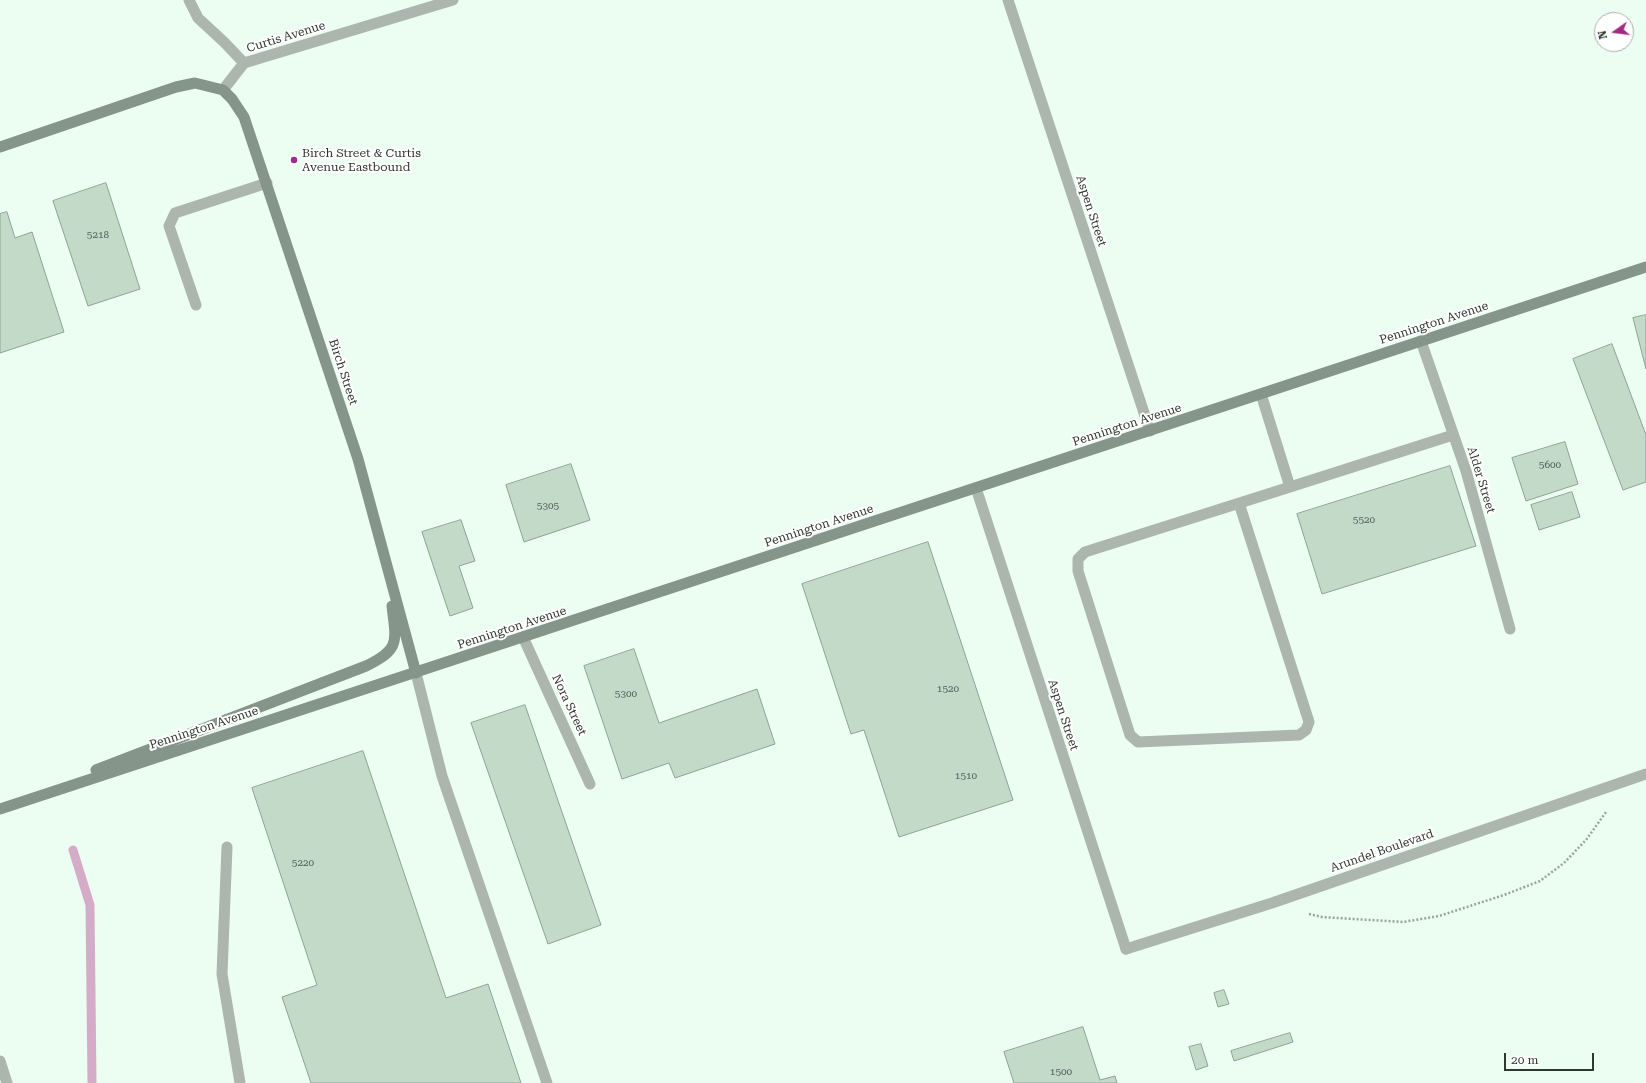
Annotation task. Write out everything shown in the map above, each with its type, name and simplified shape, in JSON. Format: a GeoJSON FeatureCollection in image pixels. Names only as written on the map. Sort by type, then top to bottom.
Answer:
{"type":"FeatureCollection","features":[{"type":"Feature","properties":{"kind":"main road"},"geometry":{"type":"LineString","coordinates":[[0,147],[176,87],[194,83],[223,90]]}},
{"type":"Feature","properties":{"kind":"main road","name":"Birch Street"},"geometry":{"type":"LineString","coordinates":[[223,90],[232,99],[244,117],[267,183],[358,459],[416,673]]}},
{"type":"Feature","properties":{"kind":"main road","name":"Pennington Avenue"},"geometry":{"type":"LineString","coordinates":[[0,808],[524,638],[1646,267]]}},
{"type":"Feature","properties":{"kind":"main road"},"geometry":{"type":"LineString","coordinates":[[0,808],[359,669],[382,658],[392,649],[395,639],[389,572]]}},
{"type":"Feature","properties":{"kind":"street"},"geometry":{"type":"LineString","coordinates":[[189,0],[198,18],[244,63]]}},
{"type":"Feature","properties":{"kind":"street","name":"Curtis Avenue"},"geometry":{"type":"LineString","coordinates":[[223,90],[244,63],[453,0]]}},
{"type":"Feature","properties":{"kind":"street","name":"Aspen Street"},"geometry":{"type":"LineString","coordinates":[[1008,0],[1150,431]]}},
{"type":"Feature","properties":{"kind":"street"},"geometry":{"type":"LineString","coordinates":[[196,305],[169,226],[175,213],[267,183]]}},
{"type":"Feature","properties":{"kind":"street","name":"Alder Street"},"geometry":{"type":"LineString","coordinates":[[1421,341],[1466,471],[1510,629]]}},
{"type":"Feature","properties":{"kind":"street"},"geometry":{"type":"LineString","coordinates":[[1261,394],[1290,487]]}},
{"type":"Feature","properties":{"kind":"street"},"geometry":{"type":"LineString","coordinates":[[1239,503],[1309,722],[1306,730],[1299,735],[1138,742],[1130,735],[1078,571],[1078,559],[1085,552],[1239,503],[1290,487],[1453,435]]}},
{"type":"Feature","properties":{"kind":"street","name":"Aspen Street"},"geometry":{"type":"LineString","coordinates":[[976,488],[1126,949]]}},
{"type":"Feature","properties":{"kind":"street","name":"Nora Street"},"geometry":{"type":"LineString","coordinates":[[524,638],[590,784]]}},
{"type":"Feature","properties":{"kind":"street"},"geometry":{"type":"LineString","coordinates":[[416,673],[442,776],[547,1083]]}},
{"type":"Feature","properties":{"kind":"street","name":"Arundel Boulevard"},"geometry":{"type":"LineString","coordinates":[[1126,949],[1272,903],[1646,774]]}},
{"type":"Feature","properties":{"kind":"street"},"geometry":{"type":"LineString","coordinates":[[227,847],[222,974],[240,1083]]}},
{"type":"Feature","properties":{"kind":"street"},"geometry":{"type":"LineString","coordinates":[[0,1061],[7,1083]]}},
{"type":"Feature","properties":{"kind":"path"},"geometry":{"type":"LineString","coordinates":[[1307,913],[1322,918],[1403,922],[1439,916],[1504,895],[1540,881],[1564,864],[1586,840],[1606,810]]}},
{"type":"Feature","properties":{"kind":"building"},"geometry":{"type":"Polygon","coordinates":[[[106,183],[140,289],[88,306],[53,201],[106,183]]]}},
{"type":"Feature","properties":{"kind":"building"},"geometry":{"type":"Polygon","coordinates":[[[7,212],[15,238],[32,232],[64,332],[0,353],[0,214],[7,212]]]}},
{"type":"Feature","properties":{"kind":"building"},"geometry":{"type":"Polygon","coordinates":[[[1646,315],[1646,369],[1633,318],[1646,315]]]}},
{"type":"Feature","properties":{"kind":"building"},"geometry":{"type":"Polygon","coordinates":[[[1612,344],[1646,435],[1646,482],[1623,490],[1573,359],[1612,344]]]}},
{"type":"Feature","properties":{"kind":"building"},"geometry":{"type":"Polygon","coordinates":[[[1565,442],[1578,484],[1526,501],[1512,458],[1565,442]]]}},
{"type":"Feature","properties":{"kind":"building"},"geometry":{"type":"Polygon","coordinates":[[[571,464],[590,520],[524,542],[506,485],[571,464]]]}},
{"type":"Feature","properties":{"kind":"building"},"geometry":{"type":"Polygon","coordinates":[[[1450,466],[1476,546],[1322,594],[1297,514],[1450,466]]]}},
{"type":"Feature","properties":{"kind":"building"},"geometry":{"type":"Polygon","coordinates":[[[1572,492],[1580,517],[1539,530],[1531,505],[1572,492]]]}},
{"type":"Feature","properties":{"kind":"building"},"geometry":{"type":"Polygon","coordinates":[[[461,520],[475,561],[459,566],[473,608],[450,616],[422,532],[461,520]]]}},
{"type":"Feature","properties":{"kind":"building"},"geometry":{"type":"Polygon","coordinates":[[[928,542],[1013,800],[899,837],[864,730],[851,734],[802,584],[928,542]]]}},
{"type":"Feature","properties":{"kind":"building"},"geometry":{"type":"Polygon","coordinates":[[[634,649],[659,723],[757,689],[775,744],[675,778],[669,763],[622,779],[584,666],[634,649]]]}},
{"type":"Feature","properties":{"kind":"building"},"geometry":{"type":"Polygon","coordinates":[[[525,705],[601,925],[548,944],[471,723],[525,705]]]}},
{"type":"Feature","properties":{"kind":"building"},"geometry":{"type":"Polygon","coordinates":[[[363,751],[446,998],[488,984],[521,1083],[311,1083],[282,997],[317,985],[252,788],[363,751]]]}},
{"type":"Feature","properties":{"kind":"building"},"geometry":{"type":"Polygon","coordinates":[[[1224,990],[1229,1004],[1218,1007],[1214,993],[1224,990]]]}},
{"type":"Feature","properties":{"kind":"building"},"geometry":{"type":"Polygon","coordinates":[[[1083,1027],[1100,1080],[1115,1076],[1117,1083],[1014,1083],[1004,1052],[1083,1027]]]}},
{"type":"Feature","properties":{"kind":"building"},"geometry":{"type":"Polygon","coordinates":[[[1290,1033],[1293,1042],[1234,1061],[1231,1051],[1290,1033]]]}},
{"type":"Feature","properties":{"kind":"building"},"geometry":{"type":"Polygon","coordinates":[[[1201,1044],[1208,1066],[1196,1070],[1189,1047],[1201,1044]]]}},
{"type":"Feature","properties":{"kind":"waterway"},"geometry":{"type":"LineString","coordinates":[[73,850],[90,905],[92,1083]]}},
{"type":"Feature","properties":{"kind":"place","name":"Birch Street & Curtis Avenue Eastbound"},"geometry":{"type":"Point","coordinates":[294,160]}}]}
